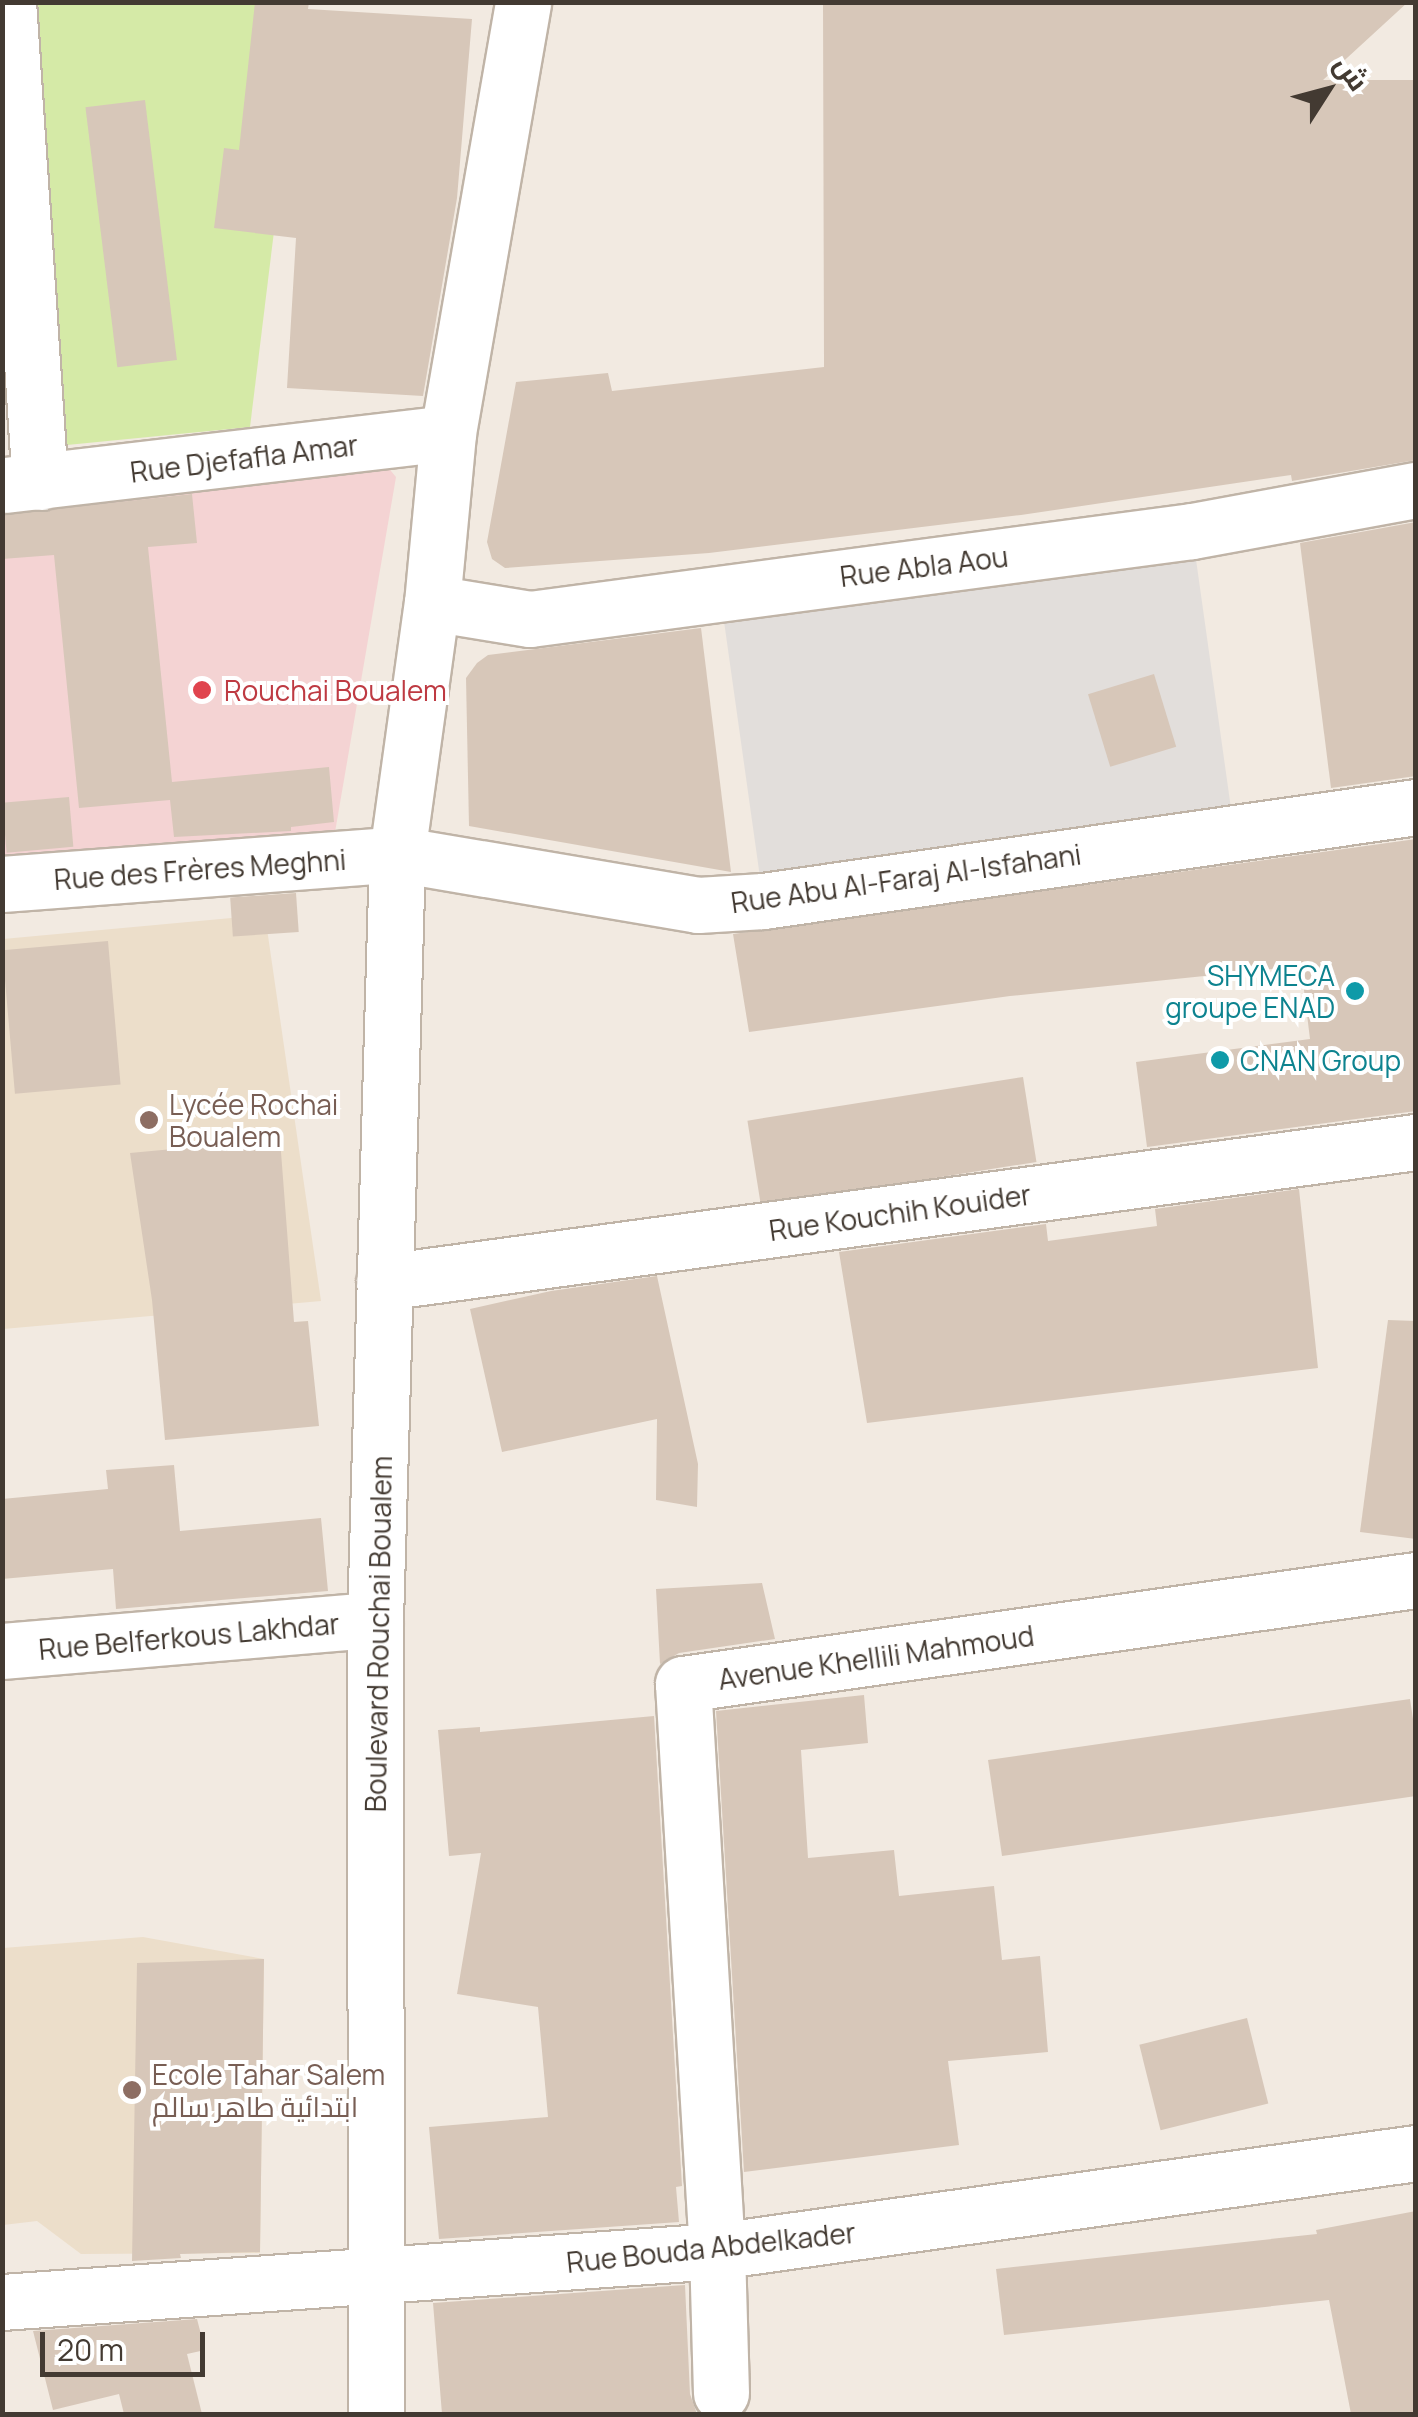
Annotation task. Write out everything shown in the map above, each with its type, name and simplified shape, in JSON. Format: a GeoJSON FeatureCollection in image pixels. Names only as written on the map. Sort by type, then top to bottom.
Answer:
{"type":"FeatureCollection","features":[{"type":"Feature","properties":{"kind":"street"},"geometry":{"type":"LineString","coordinates":[[8,2],[21,484]]}},
{"type":"Feature","properties":{"kind":"street","name":"Boulevard Rouchai Boualem"},"geometry":{"type":"LineString","coordinates":[[376,2414],[380,2278],[375,1620],[397,854],[432,603],[448,433],[523,2]]}},
{"type":"Feature","properties":{"kind":"street","name":"Rue Djefafla Amar"},"geometry":{"type":"LineString","coordinates":[[21,484],[448,433]]}},
{"type":"Feature","properties":{"kind":"street","name":"Rue Abla Aou"},"geometry":{"type":"LineString","coordinates":[[432,603],[530,619],[1192,531],[1416,490]]}},
{"type":"Feature","properties":{"kind":"street","name":"Rue Abu Al-Faraj Al-Isfahani"},"geometry":{"type":"LineString","coordinates":[[397,854],[698,904],[763,901],[1416,808]]}},
{"type":"Feature","properties":{"kind":"street","name":"Rue des Frères Meghni"},"geometry":{"type":"LineString","coordinates":[[2,884],[397,854]]}},
{"type":"Feature","properties":{"kind":"street","name":"Rue Kouchih Kouider"},"geometry":{"type":"LineString","coordinates":[[384,1282],[1416,1142]]}},
{"type":"Feature","properties":{"kind":"street","name":"Avenue Khellili Mahmoud"},"geometry":{"type":"LineString","coordinates":[[721,2393],[718,2251],[683,1684],[1416,1580]]}},
{"type":"Feature","properties":{"kind":"street","name":"Rue Belferkous Lakhdar"},"geometry":{"type":"LineString","coordinates":[[2,1651],[375,1620]]}},
{"type":"Feature","properties":{"kind":"street","name":"Rue Bouda Abdelkader"},"geometry":{"type":"LineString","coordinates":[[2,2302],[718,2251],[1416,2153]]}},
{"type":"Feature","properties":{"kind":"shaded area"},"geometry":{"type":"Polygon","coordinates":[[[376,453],[396,477],[334,838],[3,872],[3,491],[376,453]]]}},
{"type":"Feature","properties":{"kind":"shaded area"},"geometry":{"type":"Polygon","coordinates":[[[1192,531],[1234,832],[763,898],[721,597],[1192,531]]]}},
{"type":"Feature","properties":{"kind":"shaded area","name":"Lycée Rochai Boualem"},"geometry":{"type":"Polygon","coordinates":[[[265,915],[321,1301],[3,1329],[3,939],[265,915]]]}},
{"type":"Feature","properties":{"kind":"shaded area","name":"Ecole Tahar Salem ابتدائية طاهر سالم"},"geometry":{"type":"Polygon","coordinates":[[[143,1937],[264,1959],[260,2253],[81,2254],[37,2221],[3,2225],[3,1948],[143,1937]]]}},
{"type":"Feature","properties":{"kind":"green space"},"geometry":{"type":"Polygon","coordinates":[[[31,3],[302,3],[250,427],[67,445],[31,3]]]}},
{"type":"Feature","properties":{"kind":"building"},"geometry":{"type":"Polygon","coordinates":[[[255,2],[309,2],[308,9],[472,19],[457,198],[423,396],[287,388],[296,238],[214,228],[224,148],[239,150],[255,2]]]}},
{"type":"Feature","properties":{"kind":"building"},"geometry":{"type":"Polygon","coordinates":[[[823,2],[1408,2],[1323,80],[1416,80],[1416,460],[1292,481],[1291,475],[1021,515],[709,553],[505,568],[492,559],[487,542],[516,382],[608,373],[612,391],[824,367],[823,2]]]}},
{"type":"Feature","properties":{"kind":"building"},"geometry":{"type":"Polygon","coordinates":[[[145,100],[177,360],[117,367],[85,107],[145,100]]]}},
{"type":"Feature","properties":{"kind":"building"},"geometry":{"type":"Polygon","coordinates":[[[192,494],[197,543],[148,547],[172,782],[329,767],[334,822],[291,827],[291,831],[174,837],[170,800],[79,808],[54,555],[2,559],[2,515],[192,494]]]}},
{"type":"Feature","properties":{"kind":"building"},"geometry":{"type":"Polygon","coordinates":[[[1416,522],[1416,776],[1331,788],[1300,543],[1416,522]]]}},
{"type":"Feature","properties":{"kind":"building"},"geometry":{"type":"Polygon","coordinates":[[[701,628],[731,872],[469,826],[466,678],[477,663],[488,655],[701,628]]]}},
{"type":"Feature","properties":{"kind":"building"},"geometry":{"type":"Polygon","coordinates":[[[1154,674],[1176,747],[1110,767],[1088,694],[1154,674]]]}},
{"type":"Feature","properties":{"kind":"building"},"geometry":{"type":"Polygon","coordinates":[[[69,797],[73,847],[7,853],[2,803],[69,797]]]}},
{"type":"Feature","properties":{"kind":"building"},"geometry":{"type":"Polygon","coordinates":[[[1416,839],[1416,1111],[1147,1147],[1136,1062],[1310,1039],[1301,966],[1010,996],[749,1032],[733,934],[1416,839]]]}},
{"type":"Feature","properties":{"kind":"building"},"geometry":{"type":"Polygon","coordinates":[[[296,893],[299,932],[233,937],[230,898],[296,893]]]}},
{"type":"Feature","properties":{"kind":"building"},"geometry":{"type":"Polygon","coordinates":[[[108,941],[121,1084],[15,1094],[2,950],[108,941]]]}},
{"type":"Feature","properties":{"kind":"building"},"geometry":{"type":"Polygon","coordinates":[[[1023,1077],[1036,1162],[761,1206],[747,1121],[1023,1077]]]}},
{"type":"Feature","properties":{"kind":"building"},"geometry":{"type":"Polygon","coordinates":[[[280,1139],[294,1322],[308,1321],[319,1426],[165,1440],[152,1300],[130,1153],[280,1139]]]}},
{"type":"Feature","properties":{"kind":"building"},"geometry":{"type":"Polygon","coordinates":[[[1299,1189],[1318,1368],[867,1423],[839,1252],[1046,1224],[1048,1241],[1157,1226],[1155,1209],[1299,1189]]]}},
{"type":"Feature","properties":{"kind":"building"},"geometry":{"type":"Polygon","coordinates":[[[657,1276],[698,1464],[697,1507],[656,1500],[657,1419],[502,1452],[470,1309],[551,1291],[657,1276]]]}},
{"type":"Feature","properties":{"kind":"building"},"geometry":{"type":"Polygon","coordinates":[[[1388,1320],[1416,1321],[1416,1539],[1360,1532],[1388,1320]]]}},
{"type":"Feature","properties":{"kind":"building"},"geometry":{"type":"Polygon","coordinates":[[[174,1465],[180,1531],[321,1518],[328,1591],[116,1609],[113,1569],[2,1579],[2,1499],[108,1489],[106,1470],[174,1465]]]}},
{"type":"Feature","properties":{"kind":"building"},"geometry":{"type":"Polygon","coordinates":[[[762,1583],[775,1639],[679,1653],[660,1664],[656,1589],[762,1583]]]}},
{"type":"Feature","properties":{"kind":"building"},"geometry":{"type":"Polygon","coordinates":[[[864,1695],[868,1743],[801,1750],[808,1858],[894,1850],[899,1896],[994,1886],[1002,1960],[1040,1956],[1048,2052],[948,2061],[959,2145],[744,2172],[716,1711],[864,1695]]]}},
{"type":"Feature","properties":{"kind":"building"},"geometry":{"type":"Polygon","coordinates":[[[1410,1699],[1416,1739],[1416,1796],[1002,1856],[988,1760],[1410,1699]]]}},
{"type":"Feature","properties":{"kind":"building"},"geometry":{"type":"Polygon","coordinates":[[[654,1716],[682,2186],[676,2187],[679,2222],[439,2239],[429,2127],[548,2117],[538,2007],[457,1994],[481,1853],[449,1856],[438,1730],[480,1727],[480,1732],[654,1716]]]}},
{"type":"Feature","properties":{"kind":"building"},"geometry":{"type":"Polygon","coordinates":[[[264,1959],[260,2252],[180,2254],[181,2258],[132,2261],[137,1963],[264,1959]]]}},
{"type":"Feature","properties":{"kind":"building"},"geometry":{"type":"Polygon","coordinates":[[[1247,2018],[1268,2103],[1161,2130],[1139,2045],[1247,2018]]]}},
{"type":"Feature","properties":{"kind":"building"},"geometry":{"type":"Polygon","coordinates":[[[1416,2211],[1416,2414],[1351,2414],[1329,2300],[1004,2335],[996,2269],[1317,2234],[1316,2230],[1416,2211]]]}},
{"type":"Feature","properties":{"kind":"building"},"geometry":{"type":"Polygon","coordinates":[[[685,2285],[690,2394],[697,2414],[442,2414],[433,2303],[685,2285]]]}},
{"type":"Feature","properties":{"kind":"building"},"geometry":{"type":"Polygon","coordinates":[[[197,2319],[205,2350],[187,2354],[202,2414],[124,2414],[119,2394],[53,2410],[33,2331],[197,2319]]]}},
{"type":"Feature","properties":{"kind":"place","name":"Rouchai Boualem"},"geometry":{"type":"Point","coordinates":[202,690]}},
{"type":"Feature","properties":{"kind":"place","name":"SHYMECA groupe ENAD"},"geometry":{"type":"Point","coordinates":[1355,991]}},
{"type":"Feature","properties":{"kind":"place","name":"CNAN Group"},"geometry":{"type":"Point","coordinates":[1220,1060]}},
{"type":"Feature","properties":{"kind":"place","name":"Lycée Rochai Boualem"},"geometry":{"type":"Point","coordinates":[149,1120]}},
{"type":"Feature","properties":{"kind":"place","name":"Ecole Tahar Salem ابتدائية طاهر سالم"},"geometry":{"type":"Point","coordinates":[132,2090]}}]}
